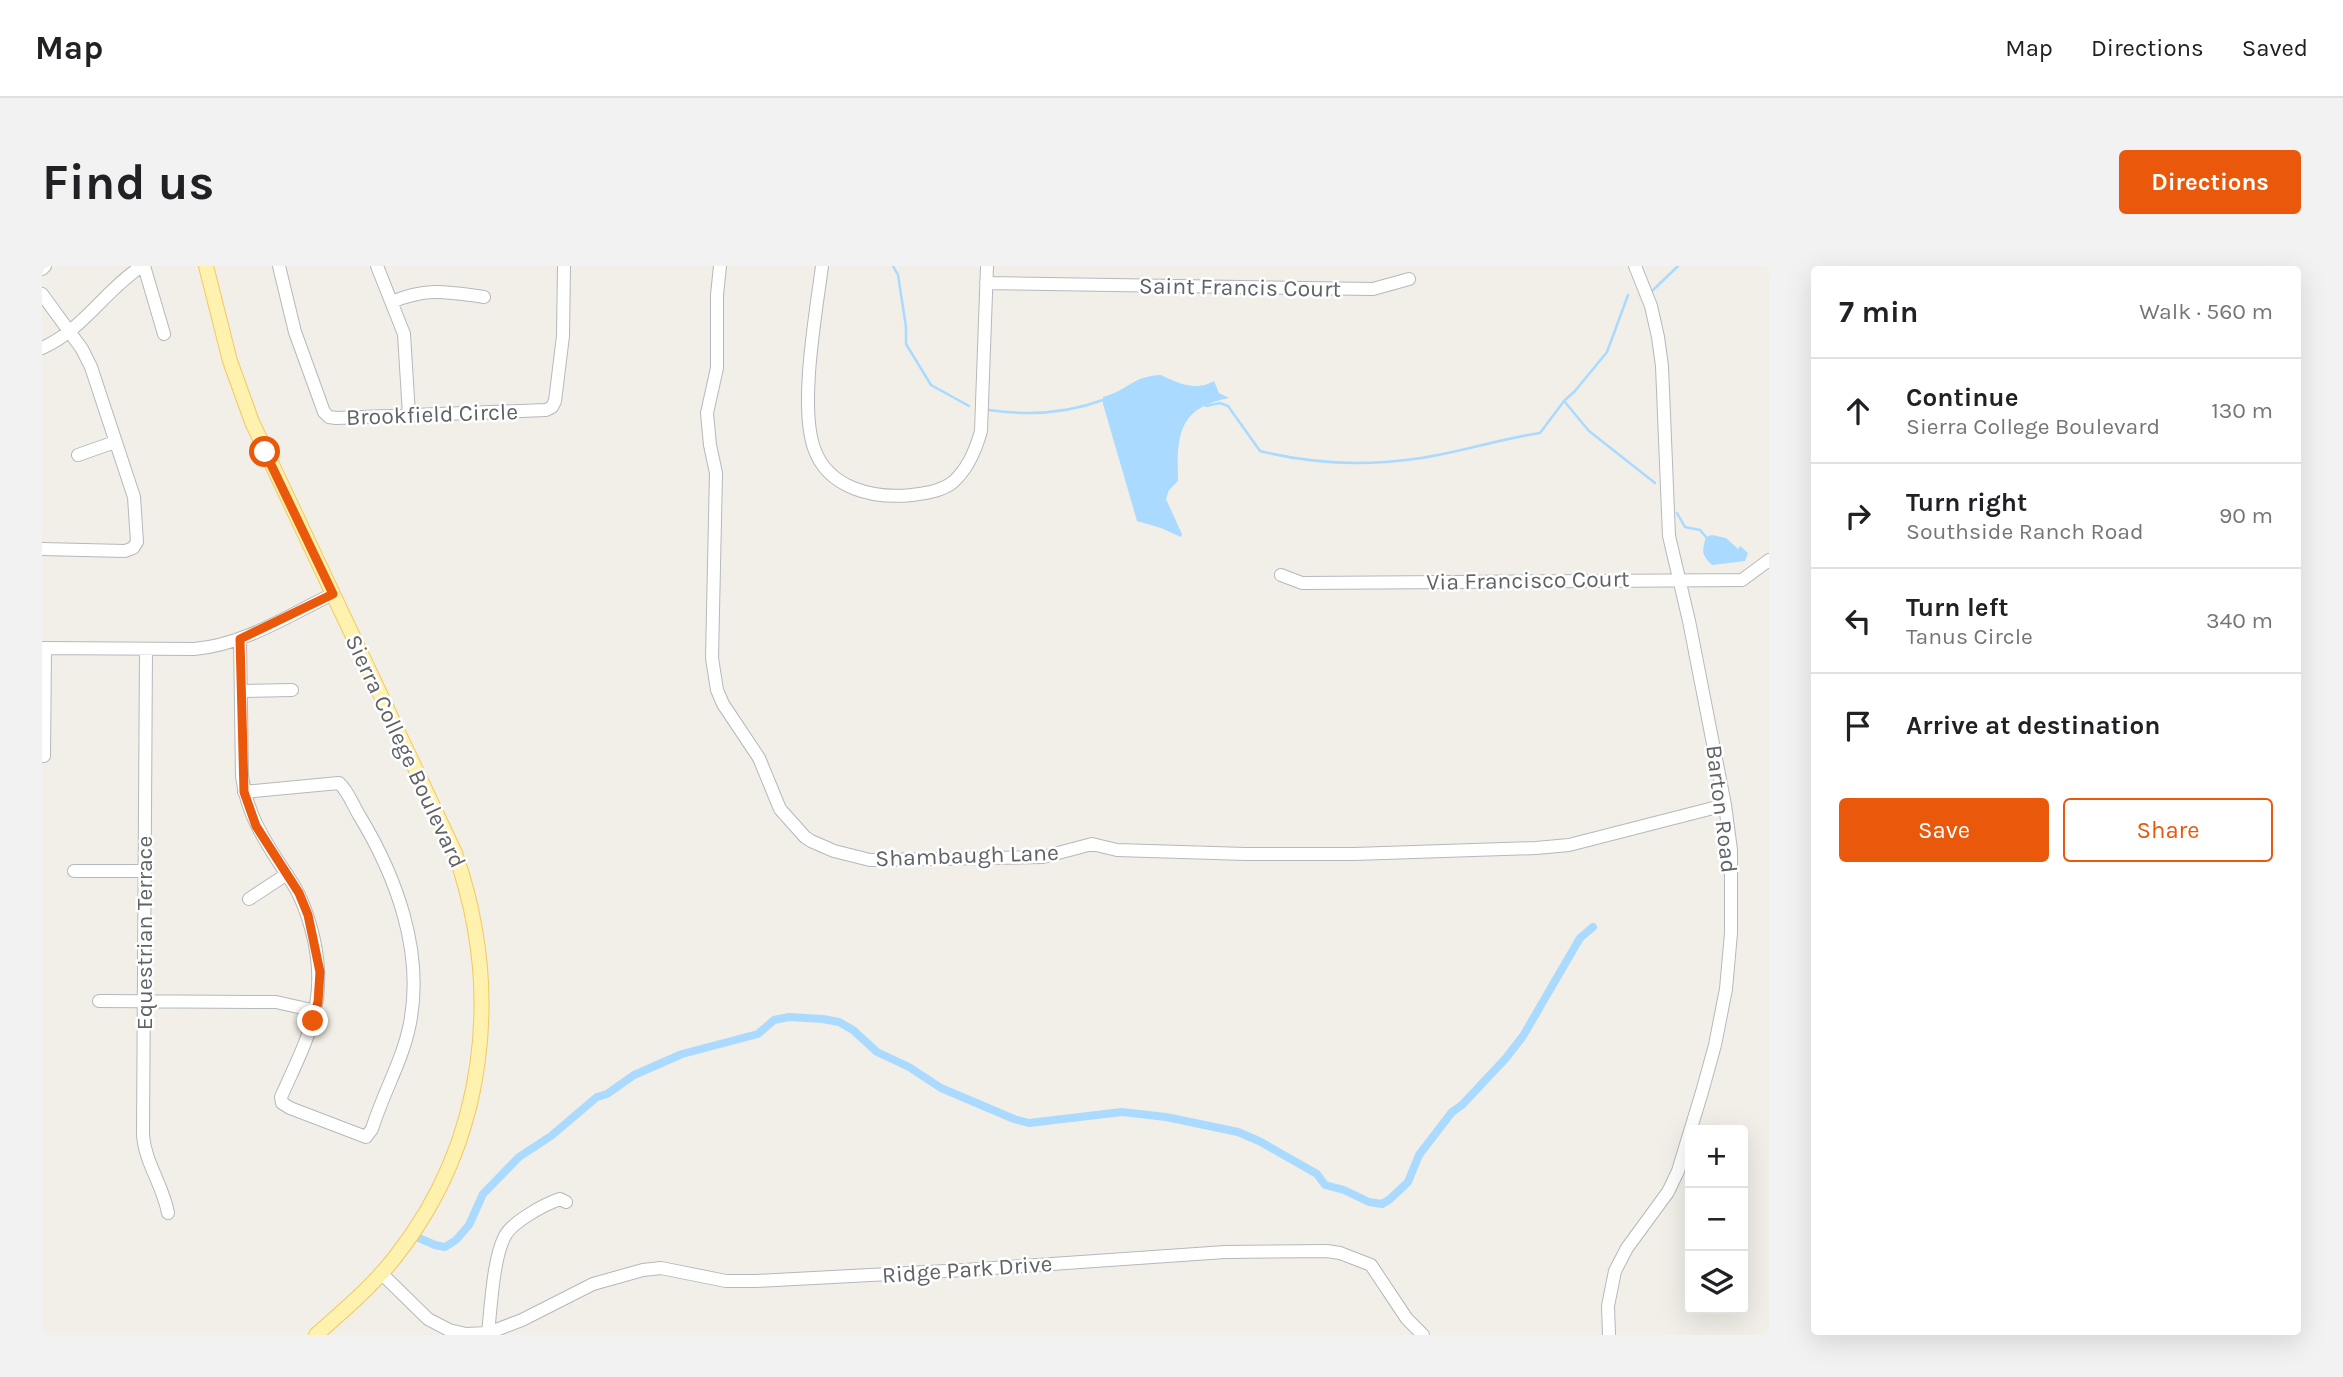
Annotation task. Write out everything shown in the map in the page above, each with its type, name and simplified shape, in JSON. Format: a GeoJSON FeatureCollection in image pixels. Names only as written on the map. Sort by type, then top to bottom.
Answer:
{"type":"FeatureCollection","features":[{"type":"Feature","properties":{"kind":"main road","name":"Sierra College Boulevard"},"geometry":{"type":"LineString","coordinates":[[206,266],[230,361],[252,422],[455,853],[474,914],[482,979],[480,1053],[471,1101],[450,1163],[414,1230],[382,1273],[316,1335]]}},
{"type":"Feature","properties":{"kind":"street"},"geometry":{"type":"LineString","coordinates":[[42,348],[71,332],[121,283],[143,266],[164,334]]}},
{"type":"Feature","properties":{"kind":"street","name":"Brookfield Circle"},"geometry":{"type":"LineString","coordinates":[[279,266],[304,356],[324,411],[329,417],[545,410],[552,407],[563,337],[564,266]]}},
{"type":"Feature","properties":{"kind":"street"},"geometry":{"type":"LineString","coordinates":[[377,266],[401,323],[406,346],[409,415]]}},
{"type":"Feature","properties":{"kind":"street","name":"Shambaugh Lane"},"geometry":{"type":"LineString","coordinates":[[720,266],[717,295],[717,368],[707,414],[716,473],[712,657],[714,674],[723,704],[759,758],[780,809],[805,837],[818,845],[870,860],[1043,857],[1092,844],[1117,850],[1246,854],[1354,854],[1536,848],[1569,845],[1725,805]]}},
{"type":"Feature","properties":{"kind":"street"},"geometry":{"type":"LineString","coordinates":[[822,266],[810,366],[808,426],[814,449],[831,473],[853,489],[874,495],[897,496],[929,493],[951,483],[964,470],[976,448],[981,431],[986,266]]}},
{"type":"Feature","properties":{"kind":"street","name":"Barton Road"},"geometry":{"type":"LineString","coordinates":[[1609,1335],[1608,1306],[1615,1271],[1627,1248],[1668,1192],[1678,1171],[1715,1045],[1726,989],[1731,933],[1731,850],[1725,805],[1695,648],[1669,536],[1662,371],[1658,337],[1651,306],[1635,266]]}},
{"type":"Feature","properties":{"kind":"street","name":"Saint Francis Court"},"geometry":{"type":"LineString","coordinates":[[986,283],[1373,289],[1409,279]]}},
{"type":"Feature","properties":{"kind":"street"},"geometry":{"type":"LineString","coordinates":[[392,302],[430,290],[484,297]]}},
{"type":"Feature","properties":{"kind":"street"},"geometry":{"type":"LineString","coordinates":[[42,294],[71,332],[91,367],[135,506],[137,542],[133,548],[125,551],[42,549]]}},
{"type":"Feature","properties":{"kind":"street"},"geometry":{"type":"LineString","coordinates":[[78,455],[115,442]]}},
{"type":"Feature","properties":{"kind":"street","name":"Via Francisco Court"},"geometry":{"type":"LineString","coordinates":[[1281,575],[1302,583],[1742,580],[1769,561]]}},
{"type":"Feature","properties":{"kind":"street"},"geometry":{"type":"LineString","coordinates":[[44,756],[43,648],[206,648],[240,639],[333,594]]}},
{"type":"Feature","properties":{"kind":"street"},"geometry":{"type":"LineString","coordinates":[[240,639],[244,792],[256,826],[304,904],[320,972],[316,1011],[281,1097],[282,1103],[366,1137],[372,1129],[397,1066],[412,1010],[412,957],[390,874],[377,846],[339,783],[244,792]]}},
{"type":"Feature","properties":{"kind":"street","name":"Equestrian Terrace"},"geometry":{"type":"LineString","coordinates":[[146,649],[144,1147],[148,1163],[164,1194],[168,1213]]}},
{"type":"Feature","properties":{"kind":"street"},"geometry":{"type":"LineString","coordinates":[[241,691],[292,690]]}},
{"type":"Feature","properties":{"kind":"street"},"geometry":{"type":"LineString","coordinates":[[74,871],[144,871]]}},
{"type":"Feature","properties":{"kind":"street"},"geometry":{"type":"LineString","coordinates":[[249,899],[286,874]]}},
{"type":"Feature","properties":{"kind":"street"},"geometry":{"type":"LineString","coordinates":[[99,1001],[276,1002],[316,1011]]}},
{"type":"Feature","properties":{"kind":"street"},"geometry":{"type":"LineString","coordinates":[[488,1333],[498,1258],[505,1236],[511,1227],[546,1206],[560,1199],[566,1202]]}},
{"type":"Feature","properties":{"kind":"street","name":"Ridge Park Drive"},"geometry":{"type":"LineString","coordinates":[[382,1273],[436,1325],[466,1334],[488,1333],[522,1320],[593,1284],[643,1270],[661,1268],[726,1281],[783,1280],[1224,1252],[1307,1251],[1340,1253],[1371,1265],[1407,1319],[1423,1335]]}},
{"type":"Feature","properties":{"kind":"water"},"geometry":{"type":"Polygon","coordinates":[[[1161,375],[1194,386],[1214,381],[1219,393],[1229,398],[1199,409],[1184,426],[1178,450],[1178,481],[1169,490],[1166,499],[1181,537],[1137,521],[1103,404],[1103,397],[1143,378],[1161,375]]]}},
{"type":"Feature","properties":{"kind":"water"},"geometry":{"type":"Polygon","coordinates":[[[1712,535],[1726,538],[1738,549],[1740,546],[1748,553],[1745,561],[1712,565],[1703,549],[1706,537],[1712,535]]]}},
{"type":"Feature","properties":{"kind":"waterway"},"geometry":{"type":"LineString","coordinates":[[893,266],[898,275],[906,344],[931,385],[969,406]]}},
{"type":"Feature","properties":{"kind":"waterway"},"geometry":{"type":"LineString","coordinates":[[1651,292],[1678,266]]}},
{"type":"Feature","properties":{"kind":"waterway"},"geometry":{"type":"LineString","coordinates":[[1206,406],[1220,403],[1228,406],[1260,451],[1318,461],[1375,463],[1414,459],[1540,433],[1607,352],[1628,295]]}},
{"type":"Feature","properties":{"kind":"waterway"},"geometry":{"type":"LineString","coordinates":[[989,410],[1047,412],[1103,400]]}},
{"type":"Feature","properties":{"kind":"waterway"},"geometry":{"type":"LineString","coordinates":[[1564,401],[1589,431],[1655,483]]}},
{"type":"Feature","properties":{"kind":"waterway"},"geometry":{"type":"LineString","coordinates":[[1677,513],[1685,527],[1700,530],[1706,537]]}},
{"type":"Feature","properties":{"kind":"waterway"},"geometry":{"type":"LineString","coordinates":[[419,1238],[445,1247],[456,1240],[469,1225],[483,1194],[519,1157],[551,1136],[597,1097],[607,1094],[634,1075],[682,1054],[758,1034],[774,1020],[789,1017],[839,1022],[853,1030],[877,1052],[909,1067],[941,1088],[1014,1119],[1029,1123],[1122,1112],[1166,1117],[1238,1132],[1317,1174],[1325,1185],[1344,1190],[1369,1202],[1382,1204],[1408,1182],[1419,1155],[1452,1112],[1462,1105],[1506,1058],[1523,1036],[1580,938],[1593,927]]}},
{"type":"Feature","properties":{"kind":"route"},"geometry":{"type":"LineString","coordinates":[[265,452],[333,594],[240,639],[244,792],[256,826],[299,893],[308,915],[320,972],[320,992],[313,1021]]}}]}
